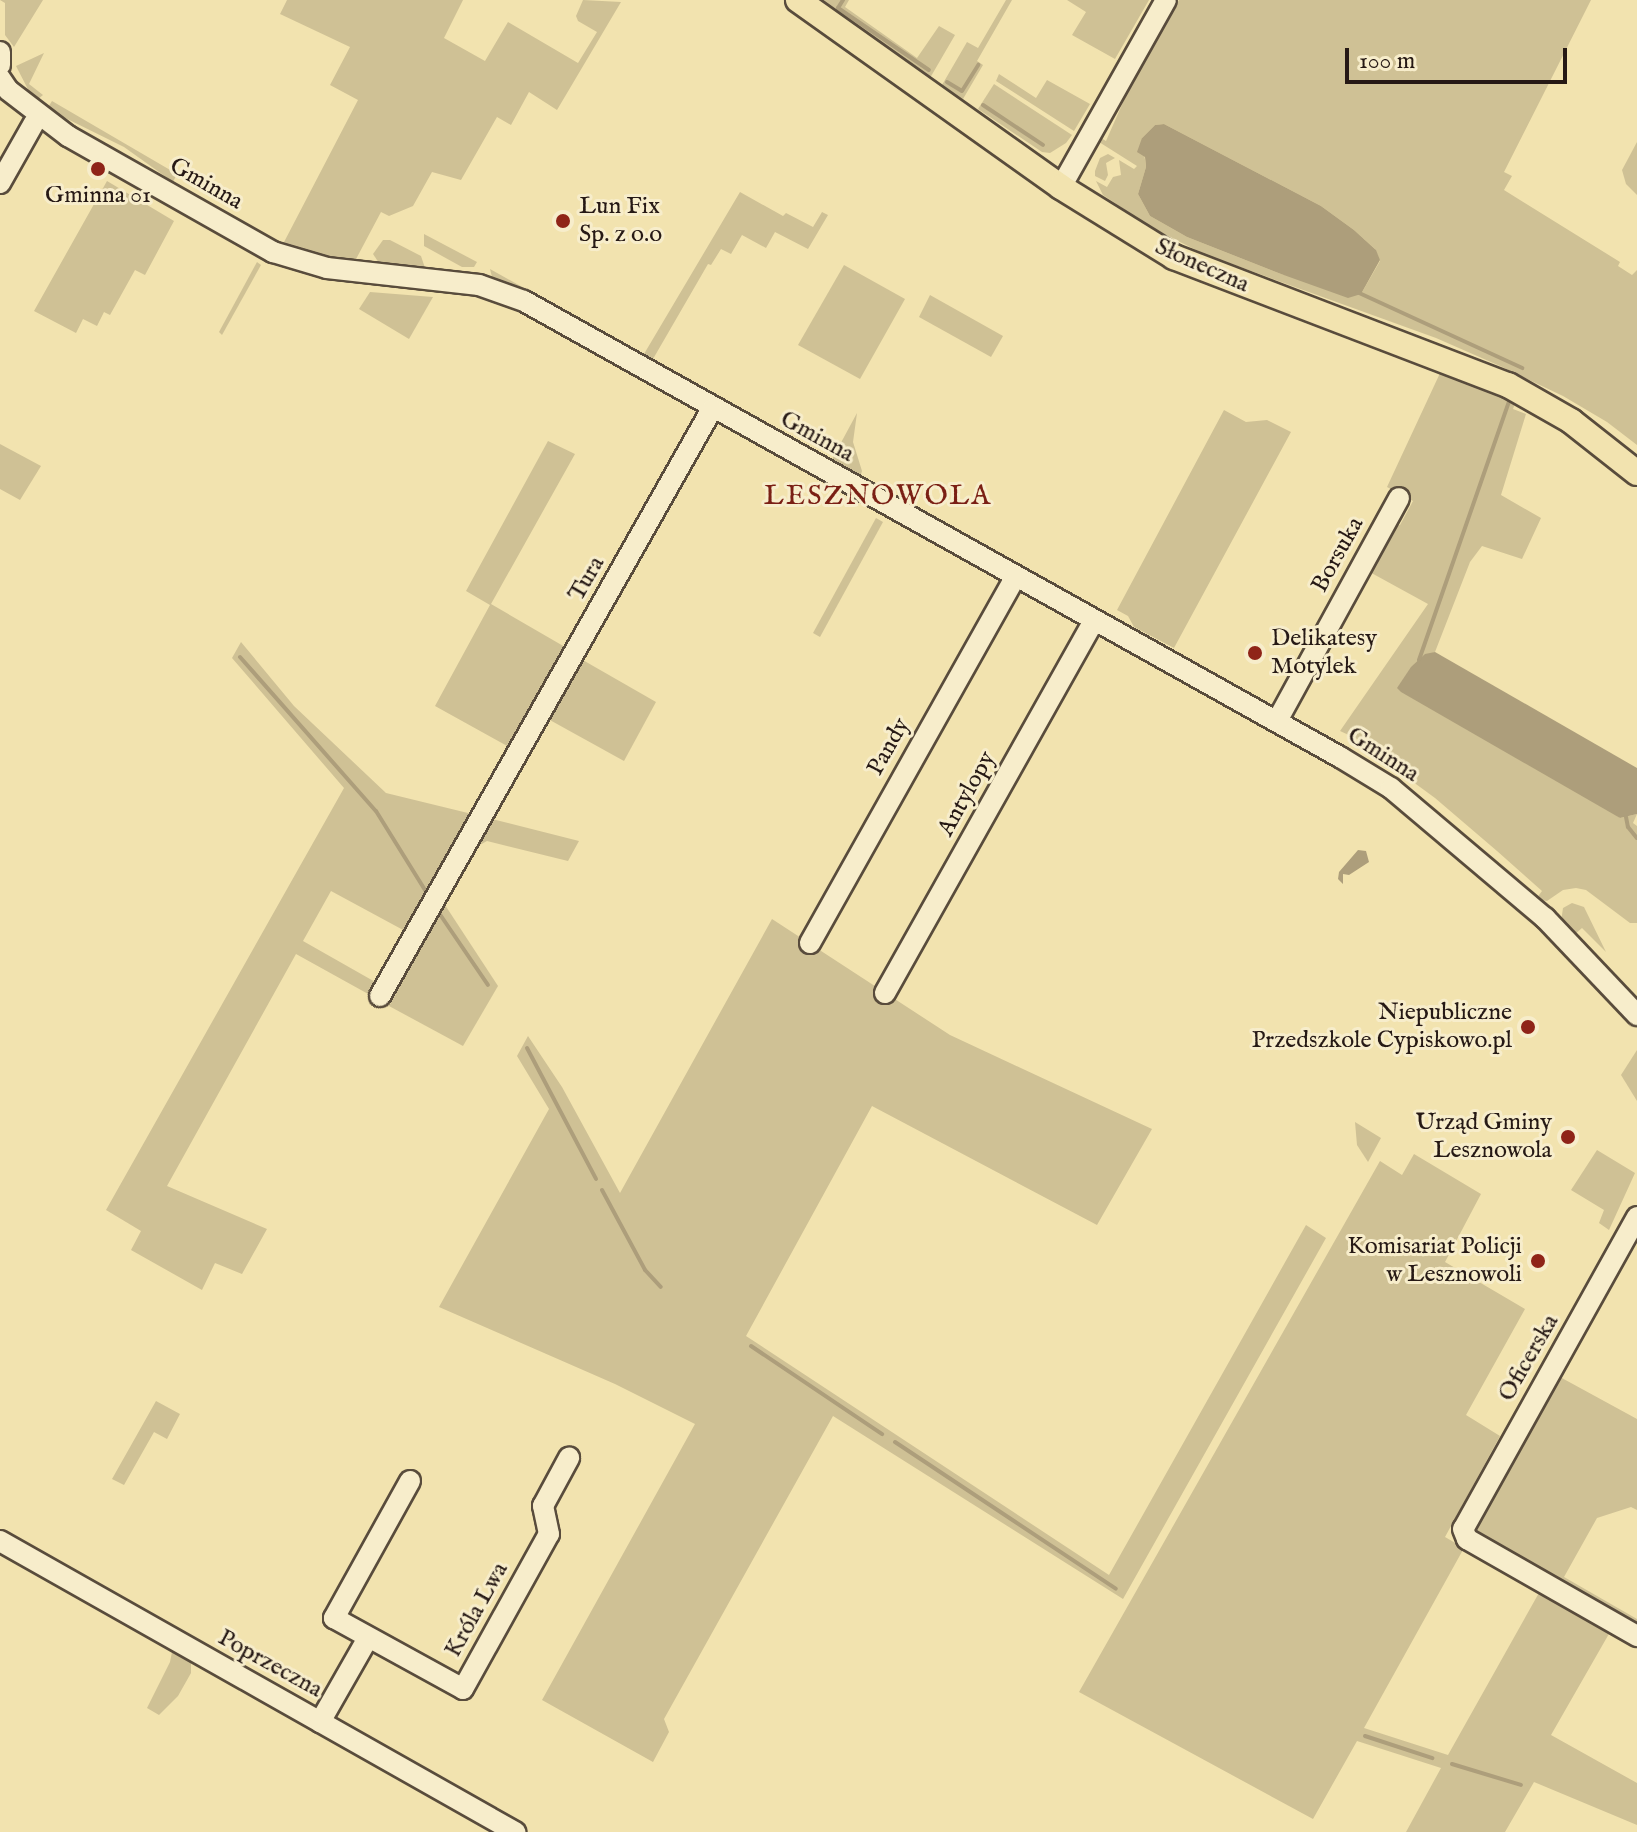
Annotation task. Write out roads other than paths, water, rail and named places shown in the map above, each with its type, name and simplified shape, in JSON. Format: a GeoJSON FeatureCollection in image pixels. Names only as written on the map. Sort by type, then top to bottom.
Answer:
{"type":"FeatureCollection","features":[{"type":"Feature","properties":{"kind":"main road","name":"Słoneczna"},"geometry":{"type":"LineString","coordinates":[[798,0],[1061,187],[1138,236],[1205,271],[1426,351],[1508,385],[1581,428],[1637,473]]}},
{"type":"Feature","properties":{"kind":"street"},"geometry":{"type":"LineString","coordinates":[[1061,187],[1166,0]]}},
{"type":"Feature","properties":{"kind":"street"},"geometry":{"type":"LineString","coordinates":[[0,52],[0,65]]}},
{"type":"Feature","properties":{"kind":"street","name":"Gminna"},"geometry":{"type":"LineString","coordinates":[[0,78],[8,90],[68,136],[273,252],[327,268],[456,282],[497,290],[524,301],[712,409],[1277,721],[1391,788],[1428,818],[1545,918],[1637,1015]]}},
{"type":"Feature","properties":{"kind":"street","name":"Gminna"},"geometry":{"type":"LineString","coordinates":[[0,99],[34,123],[68,136]]}},
{"type":"Feature","properties":{"kind":"street"},"geometry":{"type":"LineString","coordinates":[[0,183],[34,123]]}},
{"type":"Feature","properties":{"kind":"street","name":"Tura"},"geometry":{"type":"LineString","coordinates":[[380,996],[712,409]]}},
{"type":"Feature","properties":{"kind":"street","name":"Borsuka"},"geometry":{"type":"LineString","coordinates":[[1277,721],[1399,498]]}},
{"type":"Feature","properties":{"kind":"street","name":"Pandy"},"geometry":{"type":"LineString","coordinates":[[810,943],[1015,577]]}},
{"type":"Feature","properties":{"kind":"street","name":"Antylopy"},"geometry":{"type":"LineString","coordinates":[[885,993],[1094,621]]}},
{"type":"Feature","properties":{"kind":"street","name":"Oficerska"},"geometry":{"type":"LineString","coordinates":[[1637,1217],[1463,1529],[1467,1539],[1637,1636]]}},
{"type":"Feature","properties":{"kind":"street","name":"Króla Lwa"},"geometry":{"type":"LineString","coordinates":[[410,1481],[334,1618],[463,1689],[549,1534],[543,1506],[569,1458]]}},
{"type":"Feature","properties":{"kind":"street","name":"Poprzeczna"},"geometry":{"type":"LineString","coordinates":[[0,1541],[515,1832]]}},
{"type":"Feature","properties":{"kind":"street"},"geometry":{"type":"LineString","coordinates":[[320,1722],[368,1638]]}},
{"type":"Feature","properties":{"kind":"waterway"},"geometry":{"type":"LineString","coordinates":[[843,0],[838,8],[929,70]]}},
{"type":"Feature","properties":{"kind":"waterway"},"geometry":{"type":"LineString","coordinates":[[947,82],[962,91],[978,65]]}},
{"type":"Feature","properties":{"kind":"waterway"},"geometry":{"type":"LineString","coordinates":[[983,105],[1043,145]]}},
{"type":"Feature","properties":{"kind":"waterway"},"geometry":{"type":"LineString","coordinates":[[1357,292],[1522,368]]}},
{"type":"Feature","properties":{"kind":"waterway"},"geometry":{"type":"LineString","coordinates":[[1419,660],[1509,402]]}},
{"type":"Feature","properties":{"kind":"waterway"},"geometry":{"type":"LineString","coordinates":[[240,657],[376,811],[425,890]]}},
{"type":"Feature","properties":{"kind":"waterway"},"geometry":{"type":"LineString","coordinates":[[1626,817],[1628,827],[1637,838]]}},
{"type":"Feature","properties":{"kind":"waterway"},"geometry":{"type":"LineString","coordinates":[[439,913],[488,985]]}},
{"type":"Feature","properties":{"kind":"waterway"},"geometry":{"type":"LineString","coordinates":[[527,1048],[596,1179]]}},
{"type":"Feature","properties":{"kind":"waterway"},"geometry":{"type":"LineString","coordinates":[[602,1190],[645,1270],[661,1287]]}},
{"type":"Feature","properties":{"kind":"waterway"},"geometry":{"type":"LineString","coordinates":[[751,1346],[882,1434]]}},
{"type":"Feature","properties":{"kind":"waterway"},"geometry":{"type":"LineString","coordinates":[[895,1442],[1116,1589]]}},
{"type":"Feature","properties":{"kind":"waterway"},"geometry":{"type":"LineString","coordinates":[[1365,1736],[1432,1758]]}},
{"type":"Feature","properties":{"kind":"waterway"},"geometry":{"type":"LineString","coordinates":[[1452,1764],[1521,1785]]}},
{"type":"Feature","properties":{"kind":"place","name":"Gminna 01"},"geometry":{"type":"Point","coordinates":[98,169]}},
{"type":"Feature","properties":{"kind":"place","name":"Lun Fix Sp. z o.o"},"geometry":{"type":"Point","coordinates":[563,221]}},
{"type":"Feature","properties":{"kind":"place","name":"Delikatesy Motylek"},"geometry":{"type":"Point","coordinates":[1255,653]}},
{"type":"Feature","properties":{"kind":"place","name":"Niepubliczne Przedszkole Cypiskowo.pl"},"geometry":{"type":"Point","coordinates":[1528,1027]}},
{"type":"Feature","properties":{"kind":"place","name":"Urząd Gminy Lesznowola"},"geometry":{"type":"Point","coordinates":[1568,1137]}},
{"type":"Feature","properties":{"kind":"place","name":"Komisariat Policji w Lesznowoli"},"geometry":{"type":"Point","coordinates":[1538,1261]}},
{"type":"Feature","properties":{"kind":"district","name":"LESZNOWOLA"},"geometry":{"type":"Point","coordinates":[878,497]}}]}
